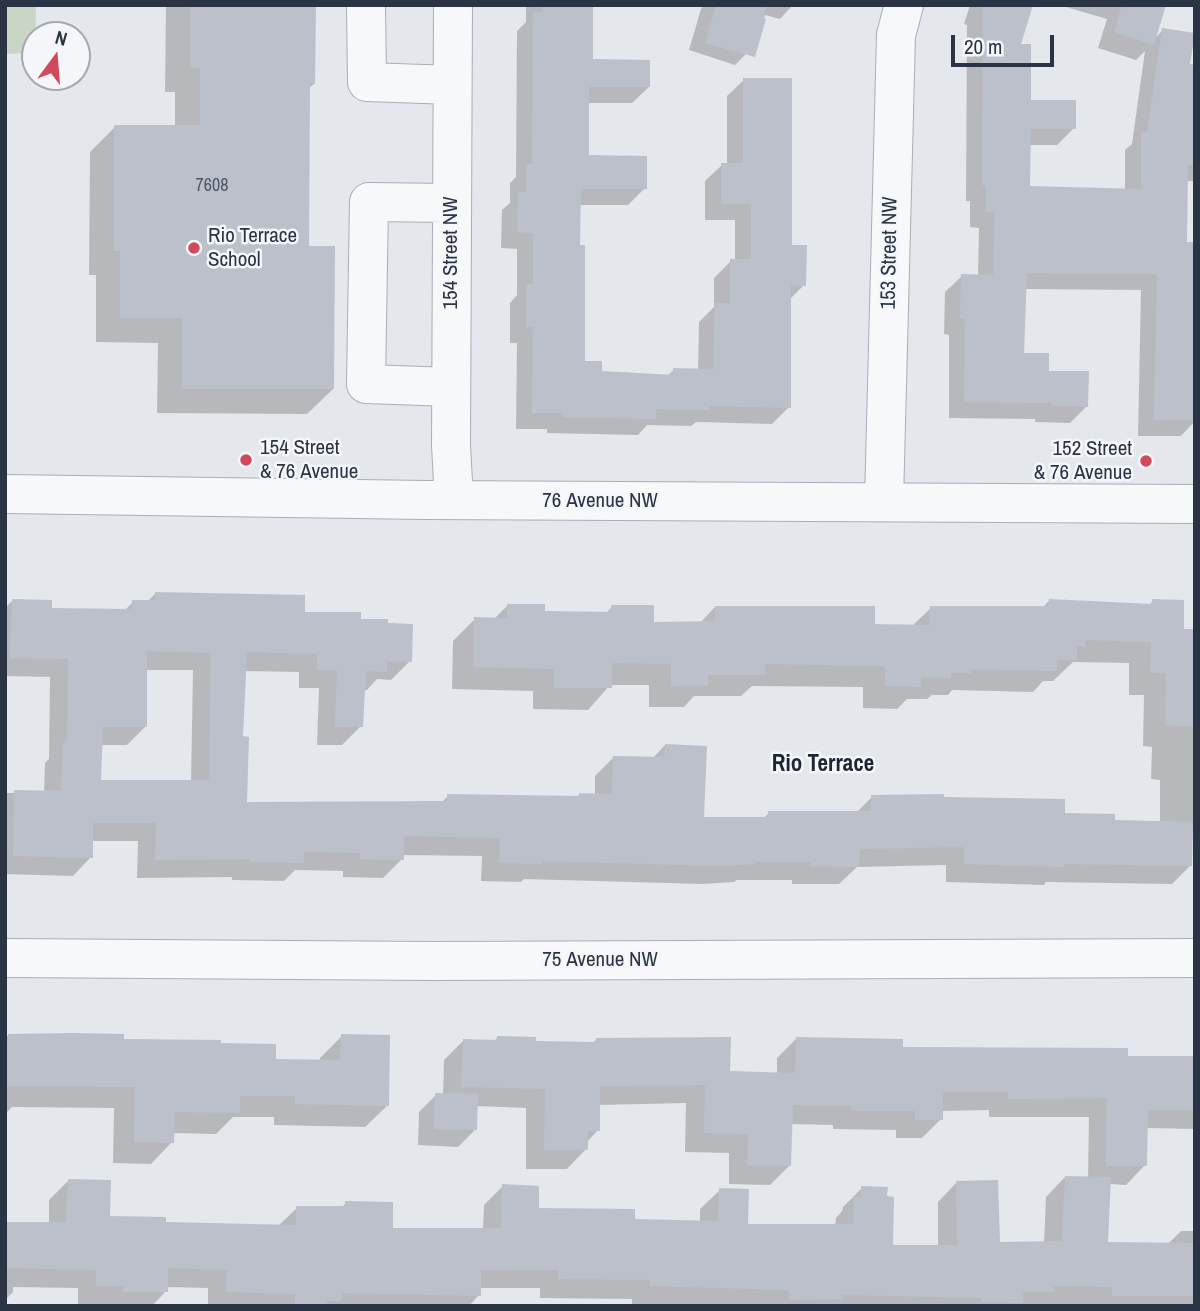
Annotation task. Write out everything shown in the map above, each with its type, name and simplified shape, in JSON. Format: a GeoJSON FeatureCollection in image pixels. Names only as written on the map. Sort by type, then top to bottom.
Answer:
{"type":"FeatureCollection","features":[{"type":"Feature","properties":{"kind":"street"},"geometry":{"type":"LineString","coordinates":[[366,5],[367,82],[452,85]]}},
{"type":"Feature","properties":{"kind":"street","name":"154 Street NW"},"geometry":{"type":"LineString","coordinates":[[453,5],[450,445],[454,500]]}},
{"type":"Feature","properties":{"kind":"street","name":"153 Street NW"},"geometry":{"type":"LineString","coordinates":[[884,502],[896,34],[904,5]]}},
{"type":"Feature","properties":{"kind":"street"},"geometry":{"type":"LineString","coordinates":[[451,387],[366,384],[369,202],[452,203]]}},
{"type":"Feature","properties":{"kind":"street","name":"76 Avenue NW"},"geometry":{"type":"LineString","coordinates":[[5,494],[454,500],[1195,504]]}},
{"type":"Feature","properties":{"kind":"street","name":"75 Avenue NW"},"geometry":{"type":"LineString","coordinates":[[5,958],[434,961],[1195,958]]}},
{"type":"Feature","properties":{"kind":"green space"},"geometry":{"type":"Polygon","coordinates":[[[5,5],[36,5],[36,21],[21,21],[21,53],[5,54],[5,5]]]}},
{"type":"Feature","properties":{"kind":"building"},"geometry":{"type":"Polygon","coordinates":[[[190,5],[316,5],[315,84],[310,84],[309,246],[335,246],[334,389],[182,389],[182,318],[120,318],[120,251],[114,251],[114,125],[200,125],[200,68],[190,68],[190,5]]]}},
{"type":"Feature","properties":{"kind":"building"},"geometry":{"type":"Polygon","coordinates":[[[542,5],[593,5],[593,59],[650,60],[650,87],[589,87],[589,155],[647,156],[647,189],[581,189],[580,245],[585,245],[585,361],[602,361],[602,371],[673,375],[673,368],[713,369],[715,303],[730,303],[730,259],[751,259],[751,204],[721,204],[721,163],[743,163],[743,78],[792,78],[792,245],[807,245],[806,286],[791,285],[791,408],[710,406],[710,410],[656,409],[656,419],[563,417],[563,413],[532,413],[533,327],[526,327],[526,284],[533,284],[533,233],[517,232],[518,192],[526,192],[526,164],[532,164],[533,12],[542,12],[542,5]]]}},
{"type":"Feature","properties":{"kind":"building"},"geometry":{"type":"Polygon","coordinates":[[[716,5],[767,5],[763,18],[766,19],[755,57],[705,43],[716,5]]]}},
{"type":"Feature","properties":{"kind":"building"},"geometry":{"type":"Polygon","coordinates":[[[983,5],[1033,5],[1021,44],[1031,44],[1031,100],[1076,100],[1076,129],[1031,129],[1030,186],[1141,189],[1141,132],[1147,132],[1162,28],[1195,33],[1190,64],[1195,65],[1195,165],[1188,165],[1187,242],[1195,242],[1195,420],[1154,420],[1157,274],[1027,273],[1024,353],[1049,353],[1049,371],[1089,371],[1088,407],[1051,406],[1051,403],[964,402],[965,319],[960,319],[961,274],[993,275],[995,212],[986,211],[986,186],[982,185],[983,5]]]}},
{"type":"Feature","properties":{"kind":"building"},"geometry":{"type":"Polygon","coordinates":[[[1122,5],[1166,5],[1154,45],[1114,32],[1122,5]]]}},
{"type":"Feature","properties":{"kind":"building"},"geometry":{"type":"Polygon","coordinates":[[[155,592],[305,595],[305,612],[361,612],[361,619],[388,619],[388,623],[413,624],[412,662],[387,661],[387,672],[366,671],[363,727],[335,727],[337,670],[317,670],[317,654],[247,652],[243,736],[249,737],[247,802],[447,801],[447,794],[612,794],[613,756],[664,757],[665,744],[707,746],[704,817],[768,817],[768,811],[871,811],[871,795],[944,794],[944,797],[1065,799],[1065,813],[1115,814],[1115,820],[1193,822],[1192,866],[1064,864],[1064,867],[964,864],[964,847],[860,849],[859,867],[810,866],[810,862],[755,862],[722,866],[542,861],[542,864],[499,863],[500,838],[404,836],[404,860],[360,859],[360,853],[304,852],[304,863],[250,862],[250,859],[155,860],[156,823],[93,823],[93,858],[13,856],[14,790],[61,791],[63,743],[67,743],[68,659],[10,658],[12,599],[52,600],[52,608],[132,609],[132,600],[155,600],[155,592]],[[147,651],[147,727],[103,727],[101,780],[209,780],[211,653],[147,651]]]}},
{"type":"Feature","properties":{"kind":"building"},"geometry":{"type":"Polygon","coordinates":[[[1049,599],[1152,604],[1152,599],[1184,600],[1184,629],[1195,629],[1195,727],[1165,725],[1166,673],[1150,673],[1151,642],[1086,640],[1085,647],[1077,646],[1077,660],[1057,660],[1057,671],[972,669],[972,673],[951,673],[951,678],[921,677],[921,687],[885,686],[885,666],[765,664],[765,675],[708,675],[708,685],[671,686],[671,664],[612,663],[612,688],[554,688],[554,669],[473,667],[474,617],[507,618],[507,604],[545,604],[545,611],[611,612],[611,605],[654,605],[654,622],[715,621],[715,606],[875,606],[875,624],[929,625],[930,606],[1048,606],[1049,599]]]}},
{"type":"Feature","properties":{"kind":"building"},"geometry":{"type":"Polygon","coordinates":[[[8,1034],[124,1034],[124,1039],[221,1040],[221,1043],[276,1044],[276,1059],[340,1060],[341,1034],[390,1035],[389,1106],[295,1104],[295,1096],[240,1096],[240,1113],[175,1112],[174,1143],[134,1142],[135,1087],[5,1086],[5,1040],[8,1040],[8,1034]]]}},
{"type":"Feature","properties":{"kind":"building"},"geometry":{"type":"Polygon","coordinates":[[[497,1036],[536,1037],[536,1041],[596,1042],[596,1038],[731,1037],[730,1071],[795,1073],[796,1037],[903,1039],[903,1047],[1128,1048],[1128,1056],[1195,1056],[1195,1110],[1148,1110],[1147,1166],[1106,1166],[1107,1098],[1008,1099],[1008,1092],[943,1092],[943,1120],[915,1120],[915,1111],[851,1111],[851,1106],[793,1105],[791,1166],[747,1165],[748,1134],[704,1133],[705,1085],[600,1086],[600,1131],[588,1131],[588,1150],[544,1150],[545,1089],[461,1087],[463,1039],[497,1040],[497,1036]]]}},
{"type":"Feature","properties":{"kind":"building"},"geometry":{"type":"Polygon","coordinates":[[[435,1093],[478,1094],[477,1130],[434,1129],[435,1093]]]}},
{"type":"Feature","properties":{"kind":"building"},"geometry":{"type":"Polygon","coordinates":[[[1065,1176],[1111,1177],[1108,1242],[1195,1243],[1195,1296],[1112,1296],[1112,1287],[1054,1286],[1054,1292],[1023,1292],[1023,1303],[982,1302],[982,1298],[843,1295],[843,1299],[789,1300],[789,1290],[650,1286],[650,1280],[558,1279],[558,1270],[481,1270],[481,1296],[342,1293],[341,1301],[327,1301],[327,1306],[295,1306],[295,1294],[226,1292],[227,1270],[168,1268],[168,1292],[123,1292],[123,1286],[96,1286],[96,1270],[5,1268],[5,1222],[66,1222],[68,1179],[111,1180],[110,1216],[166,1217],[166,1222],[296,1225],[296,1206],[345,1206],[345,1201],[393,1202],[393,1228],[501,1228],[502,1184],[539,1186],[539,1208],[635,1209],[635,1219],[718,1221],[719,1188],[749,1189],[748,1224],[853,1224],[854,1196],[861,1197],[861,1186],[888,1187],[887,1196],[894,1197],[893,1245],[957,1245],[956,1181],[998,1180],[1000,1242],[1062,1241],[1065,1176]]]}},
{"type":"Feature","properties":{"kind":"place","name":"Rio Terrace School"},"geometry":{"type":"Point","coordinates":[194,248]}},
{"type":"Feature","properties":{"kind":"place","name":"154 Street & 76 Avenue"},"geometry":{"type":"Point","coordinates":[246,460]}},
{"type":"Feature","properties":{"kind":"place","name":"152 Street & 76 Avenue"},"geometry":{"type":"Point","coordinates":[1146,461]}},
{"type":"Feature","properties":{"kind":"district","name":"Rio Terrace"},"geometry":{"type":"Point","coordinates":[823,765]}}]}
